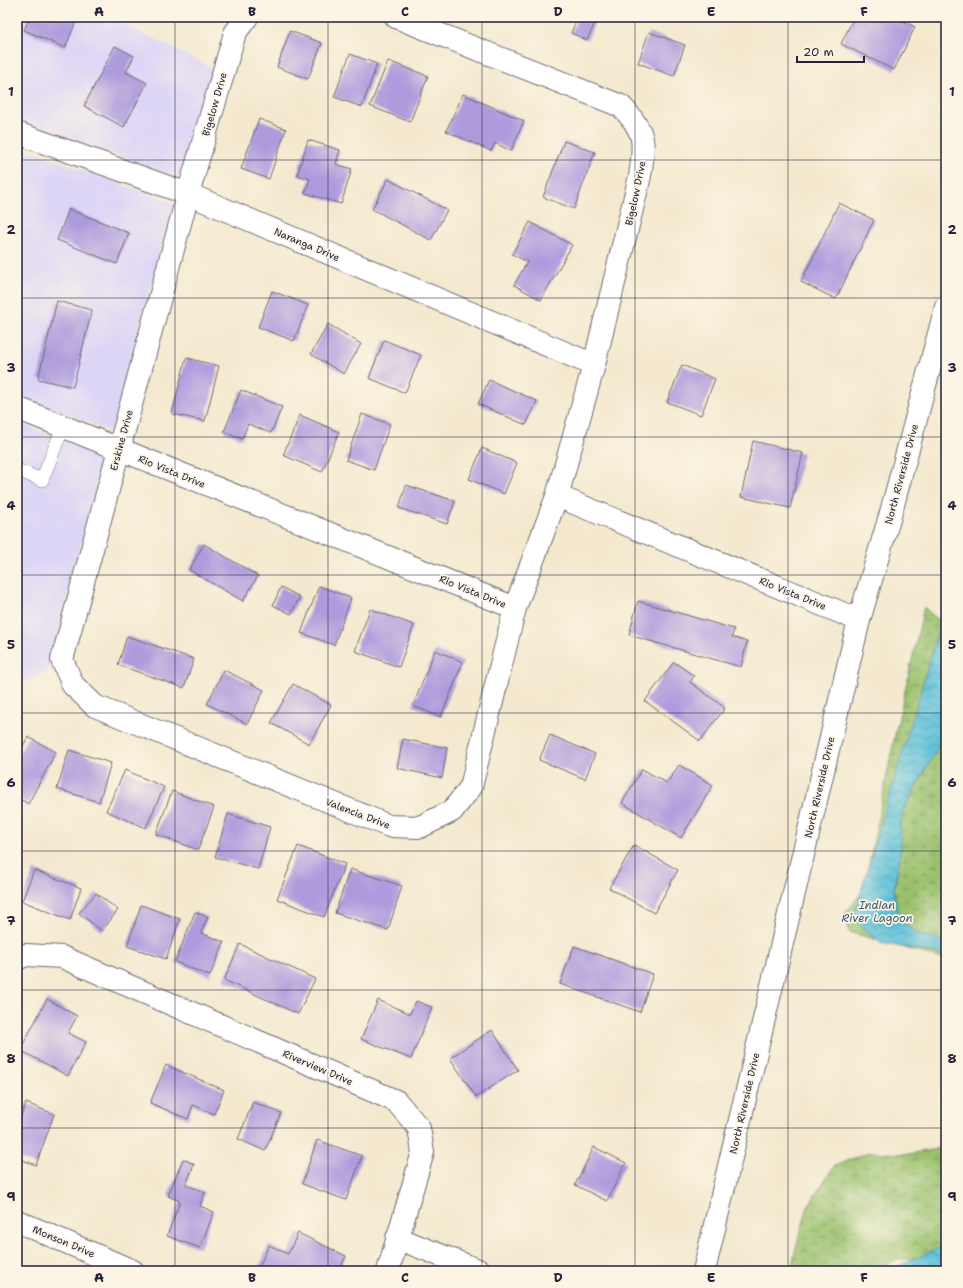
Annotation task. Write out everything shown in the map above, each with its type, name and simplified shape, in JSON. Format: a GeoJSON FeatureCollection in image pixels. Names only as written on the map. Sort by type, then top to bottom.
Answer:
{"type":"FeatureCollection","features":[{"type":"Feature","properties":{"kind":"street","name":"Bigelow Drive"},"geometry":{"type":"LineString","coordinates":[[188,194],[235,33],[248,17]]}},
{"type":"Feature","properties":{"kind":"street","name":"Bigelow Drive"},"geometry":{"type":"LineString","coordinates":[[396,17],[622,106],[636,121],[644,146],[640,176],[594,365],[557,496]]}},
{"type":"Feature","properties":{"kind":"street","name":"Naranga Drive"},"geometry":{"type":"LineString","coordinates":[[17,132],[188,194],[594,365]]}},
{"type":"Feature","properties":{"kind":"street","name":"Erskine Drive"},"geometry":{"type":"LineString","coordinates":[[73,685],[62,660],[188,194]]}},
{"type":"Feature","properties":{"kind":"street","name":"North Riverside Drive"},"geometry":{"type":"LineString","coordinates":[[704,1271],[859,620],[890,516],[946,307]]}},
{"type":"Feature","properties":{"kind":"street","name":"Rio Vista Drive"},"geometry":{"type":"LineString","coordinates":[[17,408],[118,450],[515,608],[557,496],[859,620]]}},
{"type":"Feature","properties":{"kind":"street","name":"Valencia Drive"},"geometry":{"type":"LineString","coordinates":[[73,685],[95,706],[389,826],[420,827],[452,811],[471,787],[515,608]]}},
{"type":"Feature","properties":{"kind":"street","name":"Riverview Drive"},"geometry":{"type":"LineString","coordinates":[[17,959],[26,955],[62,956],[396,1101],[419,1128],[423,1152],[397,1238]]}},
{"type":"Feature","properties":{"kind":"street","name":"Monson Drive"},"geometry":{"type":"LineString","coordinates":[[17,1221],[134,1271]]}},
{"type":"Feature","properties":{"kind":"street"},"geometry":{"type":"LineString","coordinates":[[388,1271],[397,1238],[480,1271]]}},
{"type":"Feature","properties":{"kind":"lane"},"geometry":{"type":"LineString","coordinates":[[17,470],[42,480],[63,427]]}},
{"type":"Feature","properties":{"kind":"shaded area"},"geometry":{"type":"Polygon","coordinates":[[[17,17],[110,17],[213,68],[181,178],[17,119],[17,17]]]}},
{"type":"Feature","properties":{"kind":"shaded area"},"geometry":{"type":"Polygon","coordinates":[[[17,146],[174,203],[111,432],[17,394],[17,146]]]}},
{"type":"Feature","properties":{"kind":"shaded area"},"geometry":{"type":"Polygon","coordinates":[[[17,422],[104,457],[48,672],[17,685],[17,422]]]}},
{"type":"Feature","properties":{"kind":"green space"},"geometry":{"type":"Polygon","coordinates":[[[924,607],[943,625],[894,805],[889,918],[946,953],[946,960],[849,932],[844,915],[864,889],[894,739],[924,607]]]}},
{"type":"Feature","properties":{"kind":"green space"},"geometry":{"type":"Polygon","coordinates":[[[946,725],[946,942],[917,933],[907,926],[898,912],[894,890],[901,849],[900,825],[903,810],[936,751],[946,725]]]}},
{"type":"Feature","properties":{"kind":"green space"},"geometry":{"type":"Polygon","coordinates":[[[946,1147],[946,1254],[893,1261],[880,1271],[792,1271],[794,1255],[808,1206],[834,1166],[869,1152],[909,1154],[946,1147]]]}},
{"type":"Feature","properties":{"kind":"water","name":"Indian River Lagoon"},"geometry":{"type":"Polygon","coordinates":[[[946,616],[946,725],[936,751],[903,810],[900,825],[901,849],[894,890],[898,912],[907,926],[917,933],[946,942],[946,955],[880,943],[853,919],[941,621],[946,616]]]}},
{"type":"Feature","properties":{"kind":"water"},"geometry":{"type":"Polygon","coordinates":[[[946,1245],[946,1271],[887,1271],[946,1245]]]}},
{"type":"Feature","properties":{"kind":"building"},"geometry":{"type":"Polygon","coordinates":[[[30,17],[78,17],[65,48],[24,30],[30,17]]]}},
{"type":"Feature","properties":{"kind":"building"},"geometry":{"type":"Polygon","coordinates":[[[578,17],[597,19],[587,40],[571,33],[578,17]]]}},
{"type":"Feature","properties":{"kind":"building"},"geometry":{"type":"Polygon","coordinates":[[[854,17],[895,17],[915,27],[894,70],[841,44],[854,17]]]}},
{"type":"Feature","properties":{"kind":"building"},"geometry":{"type":"Polygon","coordinates":[[[290,31],[322,43],[308,79],[277,67],[290,31]]]}},
{"type":"Feature","properties":{"kind":"building"},"geometry":{"type":"Polygon","coordinates":[[[649,32],[685,45],[674,76],[638,63],[649,32]]]}},
{"type":"Feature","properties":{"kind":"building"},"geometry":{"type":"Polygon","coordinates":[[[115,46],[134,56],[126,72],[147,83],[124,127],[84,106],[115,46]]]}},
{"type":"Feature","properties":{"kind":"building"},"geometry":{"type":"Polygon","coordinates":[[[350,54],[377,64],[362,107],[334,97],[350,54]]]}},
{"type":"Feature","properties":{"kind":"building"},"geometry":{"type":"Polygon","coordinates":[[[388,61],[428,76],[410,122],[370,106],[388,61]]]}},
{"type":"Feature","properties":{"kind":"building"},"geometry":{"type":"Polygon","coordinates":[[[463,94],[524,121],[511,151],[495,143],[491,151],[446,131],[463,94]]]}},
{"type":"Feature","properties":{"kind":"building"},"geometry":{"type":"Polygon","coordinates":[[[259,119],[286,129],[269,179],[241,169],[259,119]]]}},
{"type":"Feature","properties":{"kind":"building"},"geometry":{"type":"Polygon","coordinates":[[[308,140],[340,150],[336,164],[352,169],[341,204],[305,193],[310,179],[297,175],[308,140]]]}},
{"type":"Feature","properties":{"kind":"building"},"geometry":{"type":"Polygon","coordinates":[[[564,141],[595,152],[574,209],[543,197],[564,141]]]}},
{"type":"Feature","properties":{"kind":"building"},"geometry":{"type":"Polygon","coordinates":[[[388,179],[447,210],[431,240],[372,209],[388,179]]]}},
{"type":"Feature","properties":{"kind":"building"},"geometry":{"type":"Polygon","coordinates":[[[839,203],[874,220],[836,299],[801,282],[839,203]]]}},
{"type":"Feature","properties":{"kind":"building"},"geometry":{"type":"Polygon","coordinates":[[[69,209],[129,233],[117,264],[57,240],[69,209]]]}},
{"type":"Feature","properties":{"kind":"building"},"geometry":{"type":"Polygon","coordinates":[[[530,222],[572,245],[541,300],[514,285],[527,262],[512,254],[530,222]]]}},
{"type":"Feature","properties":{"kind":"building"},"geometry":{"type":"Polygon","coordinates":[[[272,291],[308,305],[294,341],[258,327],[272,291]]]}},
{"type":"Feature","properties":{"kind":"building"},"geometry":{"type":"Polygon","coordinates":[[[57,301],[92,310],[73,387],[38,379],[57,301]]]}},
{"type":"Feature","properties":{"kind":"building"},"geometry":{"type":"Polygon","coordinates":[[[328,324],[361,344],[344,374],[311,354],[328,324]]]}},
{"type":"Feature","properties":{"kind":"building"},"geometry":{"type":"Polygon","coordinates":[[[384,340],[421,355],[405,393],[369,378],[384,340]]]}},
{"type":"Feature","properties":{"kind":"building"},"geometry":{"type":"Polygon","coordinates":[[[186,358],[219,366],[205,421],[172,414],[186,358]]]}},
{"type":"Feature","properties":{"kind":"building"},"geometry":{"type":"Polygon","coordinates":[[[682,365],[715,379],[701,415],[667,402],[682,365]]]}},
{"type":"Feature","properties":{"kind":"building"},"geometry":{"type":"Polygon","coordinates":[[[489,380],[537,401],[526,425],[478,404],[489,380]]]}},
{"type":"Feature","properties":{"kind":"building"},"geometry":{"type":"Polygon","coordinates":[[[241,390],[282,407],[271,433],[248,424],[242,439],[224,432],[241,390]]]}},
{"type":"Feature","properties":{"kind":"building"},"geometry":{"type":"Polygon","coordinates":[[[362,414],[390,424],[374,470],[346,460],[362,414]]]}},
{"type":"Feature","properties":{"kind":"building"},"geometry":{"type":"Polygon","coordinates":[[[300,415],[339,432],[322,472],[283,455],[300,415]]]}},
{"type":"Feature","properties":{"kind":"building"},"geometry":{"type":"Polygon","coordinates":[[[753,441],[803,453],[790,508],[741,497],[753,441]]]}},
{"type":"Feature","properties":{"kind":"building"},"geometry":{"type":"Polygon","coordinates":[[[482,448],[517,463],[504,494],[469,479],[482,448]]]}},
{"type":"Feature","properties":{"kind":"building"},"geometry":{"type":"Polygon","coordinates":[[[406,485],[455,501],[447,524],[399,508],[406,485]]]}},
{"type":"Feature","properties":{"kind":"building"},"geometry":{"type":"Polygon","coordinates":[[[204,544],[258,576],[243,601],[189,570],[204,544]]]}},
{"type":"Feature","properties":{"kind":"building"},"geometry":{"type":"Polygon","coordinates":[[[319,586],[351,598],[334,645],[301,633],[319,586]]]}},
{"type":"Feature","properties":{"kind":"building"},"geometry":{"type":"Polygon","coordinates":[[[281,587],[300,597],[291,614],[273,605],[281,587]]]}},
{"type":"Feature","properties":{"kind":"building"},"geometry":{"type":"Polygon","coordinates":[[[638,601],[734,629],[732,637],[747,642],[741,667],[629,635],[638,601]]]}},
{"type":"Feature","properties":{"kind":"building"},"geometry":{"type":"Polygon","coordinates":[[[370,609],[414,625],[399,667],[355,651],[370,609]]]}},
{"type":"Feature","properties":{"kind":"building"},"geometry":{"type":"Polygon","coordinates":[[[127,636],[194,659],[184,688],[118,665],[127,636]]]}},
{"type":"Feature","properties":{"kind":"building"},"geometry":{"type":"Polygon","coordinates":[[[435,650],[463,662],[441,717],[413,706],[435,650]]]}},
{"type":"Feature","properties":{"kind":"building"},"geometry":{"type":"Polygon","coordinates":[[[674,662],[694,676],[690,682],[725,708],[700,741],[645,701],[674,662]]]}},
{"type":"Feature","properties":{"kind":"building"},"geometry":{"type":"Polygon","coordinates":[[[224,670],[264,690],[247,724],[207,704],[224,670]]]}},
{"type":"Feature","properties":{"kind":"building"},"geometry":{"type":"Polygon","coordinates":[[[293,684],[331,705],[309,744],[271,723],[293,684]]]}},
{"type":"Feature","properties":{"kind":"building"},"geometry":{"type":"Polygon","coordinates":[[[550,735],[595,754],[585,779],[539,760],[550,735]]]}},
{"type":"Feature","properties":{"kind":"building"},"geometry":{"type":"Polygon","coordinates":[[[28,737],[56,752],[28,804],[17,797],[17,757],[28,737]]]}},
{"type":"Feature","properties":{"kind":"building"},"geometry":{"type":"Polygon","coordinates":[[[403,739],[447,748],[442,778],[397,768],[403,739]]]}},
{"type":"Feature","properties":{"kind":"building"},"geometry":{"type":"Polygon","coordinates":[[[69,750],[111,763],[99,802],[57,789],[69,750]]]}},
{"type":"Feature","properties":{"kind":"building"},"geometry":{"type":"Polygon","coordinates":[[[679,765],[713,785],[681,838],[622,803],[642,769],[667,783],[679,765]]]}},
{"type":"Feature","properties":{"kind":"building"},"geometry":{"type":"Polygon","coordinates":[[[125,770],[164,787],[146,828],[106,811],[125,770]]]}},
{"type":"Feature","properties":{"kind":"building"},"geometry":{"type":"Polygon","coordinates":[[[172,791],[214,807],[198,850],[156,834],[172,791]]]}},
{"type":"Feature","properties":{"kind":"building"},"geometry":{"type":"Polygon","coordinates":[[[228,814],[270,827],[258,869],[215,857],[228,814]]]}},
{"type":"Feature","properties":{"kind":"building"},"geometry":{"type":"Polygon","coordinates":[[[634,845],[678,870],[654,913],[609,888],[634,845]]]}},
{"type":"Feature","properties":{"kind":"building"},"geometry":{"type":"Polygon","coordinates":[[[298,846],[345,864],[324,917],[277,899],[298,846]]]}},
{"type":"Feature","properties":{"kind":"building"},"geometry":{"type":"Polygon","coordinates":[[[350,869],[402,886],[388,930],[335,913],[350,869]]]}},
{"type":"Feature","properties":{"kind":"building"},"geometry":{"type":"Polygon","coordinates":[[[34,870],[81,888],[70,920],[22,901],[34,870]]]}},
{"type":"Feature","properties":{"kind":"building"},"geometry":{"type":"Polygon","coordinates":[[[96,893],[118,910],[102,931],[79,913],[96,893]]]}},
{"type":"Feature","properties":{"kind":"building"},"geometry":{"type":"Polygon","coordinates":[[[141,905],[180,919],[166,959],[127,946],[141,905]]]}},
{"type":"Feature","properties":{"kind":"building"},"geometry":{"type":"Polygon","coordinates":[[[195,912],[208,917],[201,933],[224,942],[210,976],[175,962],[195,912]]]}},
{"type":"Feature","properties":{"kind":"building"},"geometry":{"type":"Polygon","coordinates":[[[240,944],[315,979],[298,1014],[224,980],[240,944]]]}},
{"type":"Feature","properties":{"kind":"building"},"geometry":{"type":"Polygon","coordinates":[[[574,946],[653,974],[640,1012],[560,984],[574,946]]]}},
{"type":"Feature","properties":{"kind":"building"},"geometry":{"type":"Polygon","coordinates":[[[47,999],[77,1016],[68,1033],[86,1042],[68,1076],[20,1050],[47,999]]]}},
{"type":"Feature","properties":{"kind":"building"},"geometry":{"type":"Polygon","coordinates":[[[378,1000],[410,1014],[416,1001],[432,1007],[411,1059],[361,1039],[378,1000]]]}},
{"type":"Feature","properties":{"kind":"building"},"geometry":{"type":"Polygon","coordinates":[[[492,1030],[518,1070],[476,1097],[450,1058],[492,1030]]]}},
{"type":"Feature","properties":{"kind":"building"},"geometry":{"type":"Polygon","coordinates":[[[166,1065],[224,1090],[214,1114],[193,1105],[188,1119],[150,1103],[166,1065]]]}},
{"type":"Feature","properties":{"kind":"building"},"geometry":{"type":"Polygon","coordinates":[[[253,1102],[281,1113],[265,1151],[238,1139],[253,1102]]]}},
{"type":"Feature","properties":{"kind":"building"},"geometry":{"type":"Polygon","coordinates":[[[26,1103],[54,1114],[36,1165],[17,1158],[17,1127],[26,1103]]]}},
{"type":"Feature","properties":{"kind":"building"},"geometry":{"type":"Polygon","coordinates":[[[317,1140],[362,1156],[346,1200],[302,1184],[317,1140]]]}},
{"type":"Feature","properties":{"kind":"building"},"geometry":{"type":"Polygon","coordinates":[[[594,1147],[626,1163],[607,1201],[575,1185],[594,1147]]]}},
{"type":"Feature","properties":{"kind":"building"},"geometry":{"type":"Polygon","coordinates":[[[183,1159],[194,1164],[186,1185],[205,1192],[200,1206],[214,1212],[200,1248],[167,1236],[180,1201],[168,1196],[183,1159]]]}},
{"type":"Feature","properties":{"kind":"building"},"geometry":{"type":"Polygon","coordinates":[[[298,1233],[346,1256],[339,1271],[257,1271],[269,1245],[288,1254],[298,1233]]]}}]}
